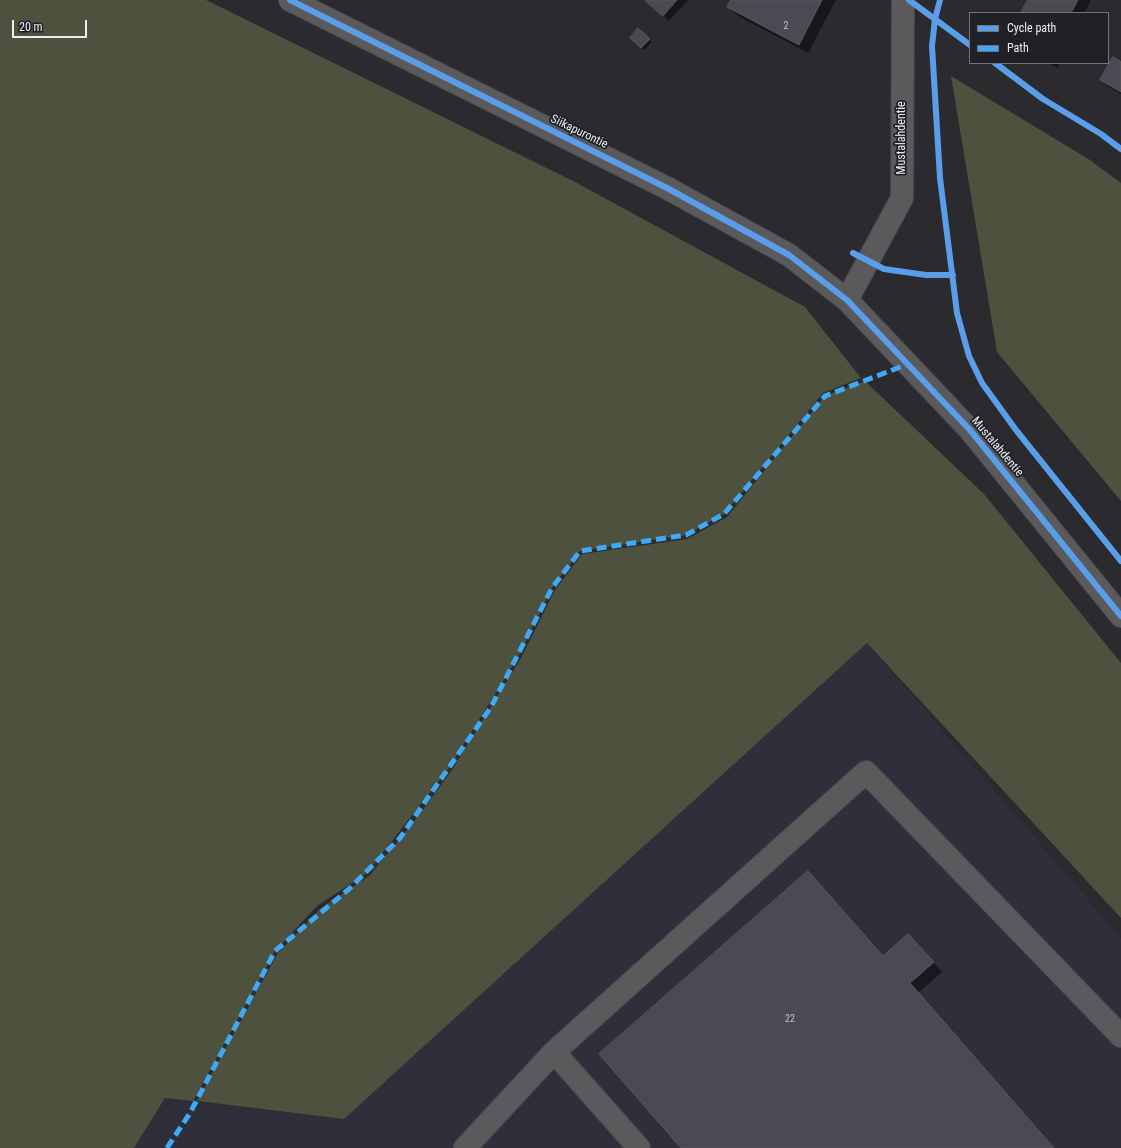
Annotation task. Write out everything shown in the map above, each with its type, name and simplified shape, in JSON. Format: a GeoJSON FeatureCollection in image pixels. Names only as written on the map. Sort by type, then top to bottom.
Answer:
{"type":"FeatureCollection","features":[{"type":"Feature","properties":{"kind":"street","name":"Siikapurontie"},"geometry":{"type":"LineString","coordinates":[[290,0],[667,188],[789,255],[847,300]]}},
{"type":"Feature","properties":{"kind":"street","name":"Mustalahdentie"},"geometry":{"type":"LineString","coordinates":[[903,0],[902,198],[847,300],[970,430],[1121,616]]}},
{"type":"Feature","properties":{"kind":"street"},"geometry":{"type":"LineString","coordinates":[[465,1148],[554,1052],[866,772],[1121,1036]]}},
{"type":"Feature","properties":{"kind":"street"},"geometry":{"type":"LineString","coordinates":[[554,1052],[640,1148]]}},
{"type":"Feature","properties":{"kind":"shaded area"},"geometry":{"type":"Polygon","coordinates":[[[867,643],[1121,938],[1121,1148],[134,1148],[165,1098],[344,1119],[867,643]]]}},
{"type":"Feature","properties":{"kind":"green space"},"geometry":{"type":"Polygon","coordinates":[[[0,0],[206,0],[575,182],[805,307],[861,378],[823,393],[724,514],[686,535],[580,551],[552,588],[518,657],[449,768],[367,873],[317,906],[275,951],[193,1101],[165,1098],[134,1148],[0,1148],[0,0]]]}},
{"type":"Feature","properties":{"kind":"green space"},"geometry":{"type":"Polygon","coordinates":[[[951,76],[1090,160],[1121,183],[1121,501],[997,352],[951,76]]]}},
{"type":"Feature","properties":{"kind":"green space"},"geometry":{"type":"Polygon","coordinates":[[[865,381],[984,494],[1121,663],[1121,918],[867,643],[344,1119],[197,1101],[278,953],[320,909],[369,876],[413,823],[452,770],[521,658],[555,590],[582,554],[687,539],[727,517],[825,396],[865,381]]]}},
{"type":"Feature","properties":{"kind":"building"},"geometry":{"type":"Polygon","coordinates":[[[645,0],[677,0],[663,16],[645,0]]]}},
{"type":"Feature","properties":{"kind":"building"},"geometry":{"type":"Polygon","coordinates":[[[731,0],[822,0],[799,45],[727,7],[731,0]]]}},
{"type":"Feature","properties":{"kind":"building"},"geometry":{"type":"Polygon","coordinates":[[[1028,0],[1078,0],[1072,12],[1022,12],[1028,0]]]}},
{"type":"Feature","properties":{"kind":"building"},"geometry":{"type":"Polygon","coordinates":[[[638,28],[650,39],[641,48],[630,38],[638,28]]]}},
{"type":"Feature","properties":{"kind":"building"},"geometry":{"type":"Polygon","coordinates":[[[1113,57],[1121,62],[1121,92],[1100,80],[1113,57]]]}},
{"type":"Feature","properties":{"kind":"building"},"geometry":{"type":"Polygon","coordinates":[[[808,871],[883,956],[908,934],[934,962],[910,983],[1054,1148],[681,1148],[599,1054],[808,871]]]}},
{"type":"Feature","properties":{"kind":"marked path"},"geometry":{"type":"LineString","coordinates":[[167,1148],[190,1113],[275,951],[349,889],[400,838],[491,707],[552,588],[580,551],[686,535],[724,514],[825,396],[908,364]]}},
{"type":"Feature","properties":{"kind":"cycle path"},"geometry":{"type":"LineString","coordinates":[[290,0],[667,188],[789,255],[847,300],[970,430],[1121,616]]}},
{"type":"Feature","properties":{"kind":"cycle path"},"geometry":{"type":"LineString","coordinates":[[909,0],[969,44]]}},
{"type":"Feature","properties":{"kind":"cycle path"},"geometry":{"type":"LineString","coordinates":[[940,0],[935,19],[932,46],[940,178],[957,313],[969,356],[982,383],[1016,430],[1121,561]]}},
{"type":"Feature","properties":{"kind":"cycle path"},"geometry":{"type":"LineString","coordinates":[[996,64],[1043,99],[1101,134],[1121,149]]}},
{"type":"Feature","properties":{"kind":"cycle path"},"geometry":{"type":"LineString","coordinates":[[853,253],[884,269],[926,275],[953,275]]}}]}
